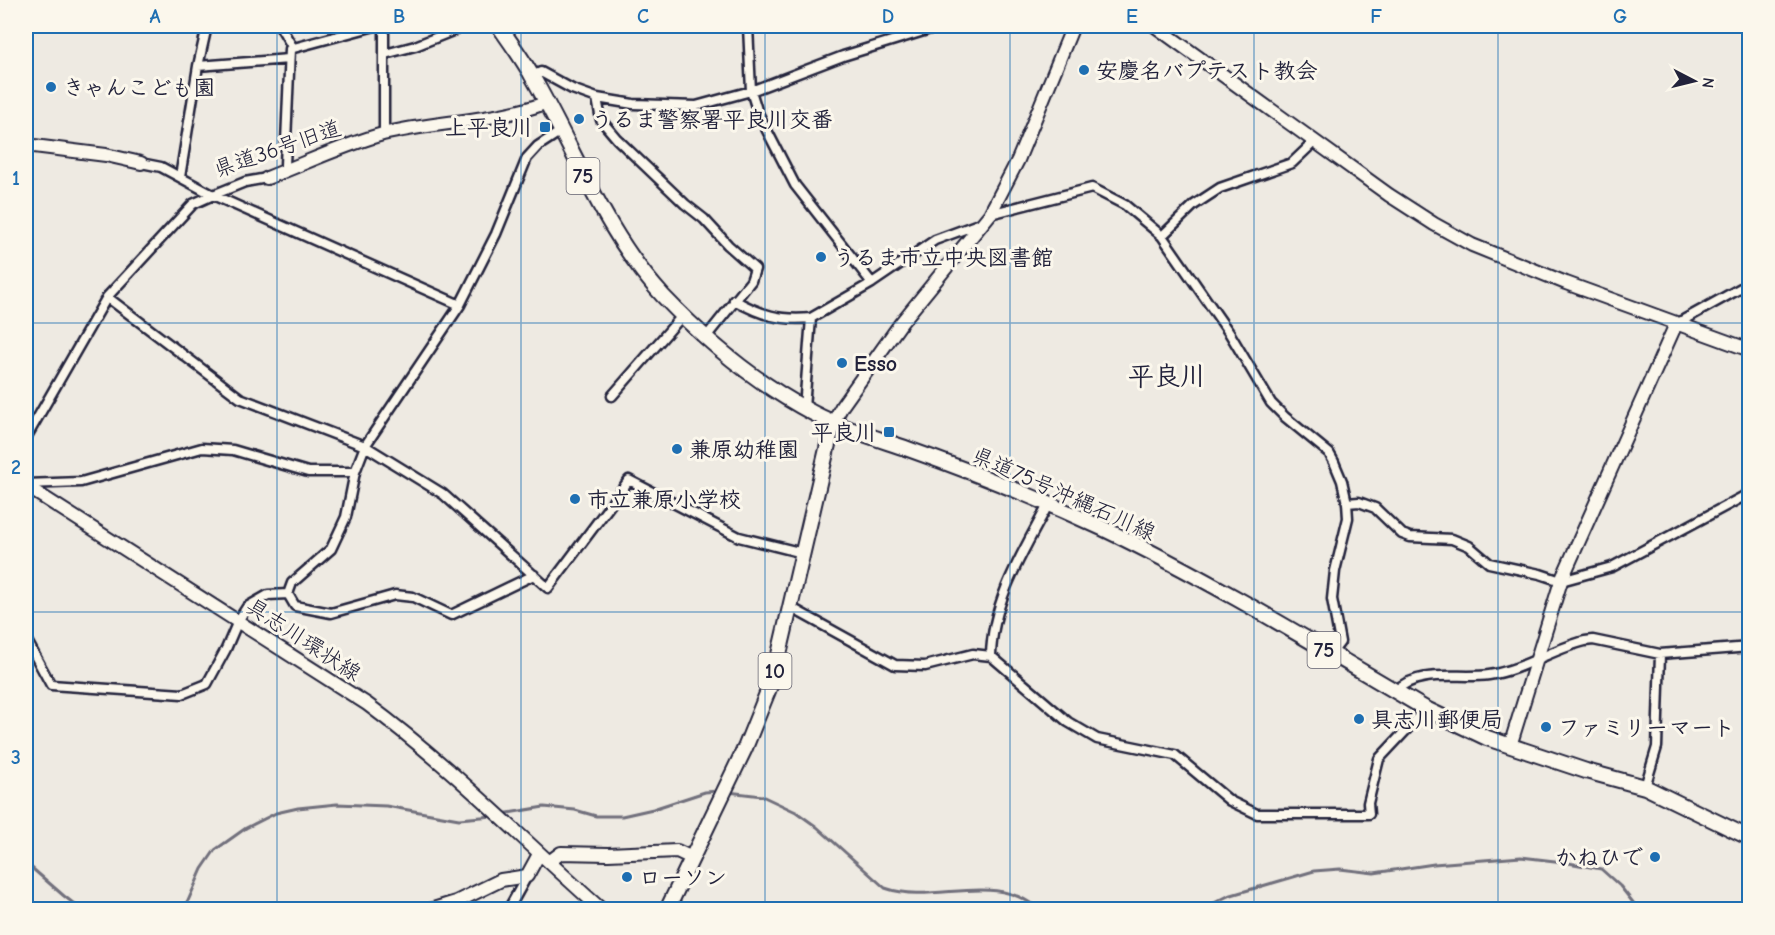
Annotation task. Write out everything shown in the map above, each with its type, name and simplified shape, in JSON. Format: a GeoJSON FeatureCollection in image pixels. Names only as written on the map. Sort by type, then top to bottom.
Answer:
{"type":"FeatureCollection","features":[{"type":"Feature","properties":{"kind":"main road","name":"県道75号沖縄石川線"},"geometry":{"type":"LineString","coordinates":[[499,26],[532,76],[610,225],[643,272],[682,316],[705,337],[755,376],[804,408],[833,423],[909,449],[1102,528],[1193,575],[1426,709],[1472,732],[1586,771],[1645,787],[1749,838]]}},
{"type":"Feature","properties":{"kind":"main road","name":"10"},"geometry":{"type":"LineString","coordinates":[[667,909],[759,715],[774,676],[833,423]]}},
{"type":"Feature","properties":{"kind":"street"},"geometry":{"type":"LineString","coordinates":[[180,177],[198,66],[207,26]]}},
{"type":"Feature","properties":{"kind":"street"},"geometry":{"type":"LineString","coordinates":[[280,26],[292,48]]}},
{"type":"Feature","properties":{"kind":"street"},"geometry":{"type":"LineString","coordinates":[[292,48],[375,26]]}},
{"type":"Feature","properties":{"kind":"street"},"geometry":{"type":"LineString","coordinates":[[384,26],[384,134]]}},
{"type":"Feature","properties":{"kind":"street"},"geometry":{"type":"LineString","coordinates":[[385,54],[415,46],[465,26]]}},
{"type":"Feature","properties":{"kind":"street"},"geometry":{"type":"LineString","coordinates":[[748,26],[752,91],[758,113],[795,185],[872,283]]}},
{"type":"Feature","properties":{"kind":"street"},"geometry":{"type":"LineString","coordinates":[[532,76],[542,72],[572,89],[597,98],[633,104],[696,106],[752,91],[843,56],[940,26]]}},
{"type":"Feature","properties":{"kind":"street"},"geometry":{"type":"LineString","coordinates":[[833,423],[844,402],[901,323],[987,218],[1018,160],[1073,26]]}},
{"type":"Feature","properties":{"kind":"street"},"geometry":{"type":"LineString","coordinates":[[1155,26],[1389,195],[1472,245],[1511,262],[1749,350]]}},
{"type":"Feature","properties":{"kind":"street"},"geometry":{"type":"LineString","coordinates":[[288,170],[285,165],[290,49],[292,48]]}},
{"type":"Feature","properties":{"kind":"street"},"geometry":{"type":"LineString","coordinates":[[198,66],[290,59]]}},
{"type":"Feature","properties":{"kind":"street"},"geometry":{"type":"LineString","coordinates":[[597,98],[601,120],[617,139],[755,269],[751,280],[705,337]]}},
{"type":"Feature","properties":{"kind":"street","name":"県道36号旧道"},"geometry":{"type":"LineString","coordinates":[[26,145],[106,155],[161,167],[213,195],[245,182],[267,178],[357,142],[384,134],[515,112],[545,103]]}},
{"type":"Feature","properties":{"kind":"street"},"geometry":{"type":"LineString","coordinates":[[288,594],[292,583],[331,549],[345,517],[355,472],[365,446],[460,305],[496,234],[527,158],[538,146],[561,131]]}},
{"type":"Feature","properties":{"kind":"street"},"geometry":{"type":"LineString","coordinates":[[1162,236],[1194,205],[1220,188],[1292,163],[1314,142]]}},
{"type":"Feature","properties":{"kind":"street"},"geometry":{"type":"LineString","coordinates":[[734,300],[758,313],[775,318],[811,318],[872,283],[935,240],[987,218],[1092,188],[1125,205],[1162,236],[1230,333],[1271,403],[1329,453],[1342,481],[1348,518],[1335,571],[1332,599],[1340,642],[1331,654]]}},
{"type":"Feature","properties":{"kind":"street"},"geometry":{"type":"LineString","coordinates":[[26,438],[107,297],[193,204],[213,195],[460,305]]}},
{"type":"Feature","properties":{"kind":"street"},"geometry":{"type":"LineString","coordinates":[[1510,746],[1561,581],[1676,324],[1749,283]]}},
{"type":"Feature","properties":{"kind":"street"},"geometry":{"type":"LineString","coordinates":[[107,297],[240,398],[365,446],[443,494],[548,588],[629,480],[739,537],[803,553]]}},
{"type":"Feature","properties":{"kind":"street"},"geometry":{"type":"LineString","coordinates":[[612,396],[682,316]]}},
{"type":"Feature","properties":{"kind":"street"},"geometry":{"type":"LineString","coordinates":[[804,408],[811,318]]}},
{"type":"Feature","properties":{"kind":"street"},"geometry":{"type":"LineString","coordinates":[[26,485],[81,482],[201,448],[233,450],[308,472],[355,472]]}},
{"type":"Feature","properties":{"kind":"street","name":"具志川環状線"},"geometry":{"type":"LineString","coordinates":[[26,485],[367,704],[397,726],[459,778],[602,909]]}},
{"type":"Feature","properties":{"kind":"street"},"geometry":{"type":"LineString","coordinates":[[1347,503],[1359,502],[1375,508],[1402,534],[1410,537],[1452,539],[1469,546],[1489,563],[1561,581],[1612,567],[1749,493]]}},
{"type":"Feature","properties":{"kind":"street"},"geometry":{"type":"LineString","coordinates":[[991,656],[992,634],[1007,584],[1048,505]]}},
{"type":"Feature","properties":{"kind":"street"},"geometry":{"type":"LineString","coordinates":[[288,594],[295,606],[331,613],[394,596],[413,597],[451,615],[534,575]]}},
{"type":"Feature","properties":{"kind":"street"},"geometry":{"type":"LineString","coordinates":[[26,639],[51,685],[182,694],[207,684],[238,621],[248,607],[268,595],[288,594]]}},
{"type":"Feature","properties":{"kind":"street"},"geometry":{"type":"LineString","coordinates":[[790,607],[895,665],[925,666],[973,654],[991,656],[1068,722],[1097,739],[1175,755],[1230,801],[1257,814],[1369,814],[1368,803],[1379,759],[1426,709]]}},
{"type":"Feature","properties":{"kind":"street"},"geometry":{"type":"LineString","coordinates":[[1395,691],[1403,684],[1418,678],[1490,675],[1535,662],[1577,643],[1593,640],[1660,654],[1749,647]]}},
{"type":"Feature","properties":{"kind":"street"},"geometry":{"type":"LineString","coordinates":[[1645,787],[1657,747],[1660,654]]}},
{"type":"Feature","properties":{"kind":"street"},"geometry":{"type":"LineString","coordinates":[[508,909],[527,876],[544,858],[561,853],[608,854],[677,851],[692,858]]}},
{"type":"Feature","properties":{"kind":"street"},"geometry":{"type":"LineString","coordinates":[[430,909],[456,902],[501,880],[527,876]]}},
{"type":"Feature","properties":{"kind":"waterway"},"geometry":{"type":"LineString","coordinates":[[502,814],[544,807],[575,810],[596,816],[622,816],[653,809],[705,792],[718,791]]}},
{"type":"Feature","properties":{"kind":"waterway"},"geometry":{"type":"LineString","coordinates":[[728,792],[762,796],[796,812],[817,827],[885,888],[924,893],[964,890],[1003,892],[1022,898],[1040,910]]}},
{"type":"Feature","properties":{"kind":"waterway"},"geometry":{"type":"LineString","coordinates":[[184,910],[202,869],[215,850],[246,828],[276,813],[337,804],[386,806],[459,819],[493,816]]}},
{"type":"Feature","properties":{"kind":"waterway"},"geometry":{"type":"LineString","coordinates":[[1200,910],[1228,896],[1314,871],[1340,869],[1374,873],[1434,864],[1521,857],[1601,869],[1620,886],[1639,910]]}},
{"type":"Feature","properties":{"kind":"waterway"},"geometry":{"type":"LineString","coordinates":[[26,863],[82,910]]}},
{"type":"Feature","properties":{"kind":"place","name":"安慶名バプテスト教会"},"geometry":{"type":"Point","coordinates":[1084,70]}},
{"type":"Feature","properties":{"kind":"place","name":"きゃんこども園"},"geometry":{"type":"Point","coordinates":[51,87]}},
{"type":"Feature","properties":{"kind":"place","name":"うるま警察署平良川交番"},"geometry":{"type":"Point","coordinates":[579,119]}},
{"type":"Feature","properties":{"kind":"place","name":"上平良川"},"geometry":{"type":"Point","coordinates":[545,127]}},
{"type":"Feature","properties":{"kind":"place","name":"うるま市立中央図書館"},"geometry":{"type":"Point","coordinates":[821,257]}},
{"type":"Feature","properties":{"kind":"place","name":"Esso"},"geometry":{"type":"Point","coordinates":[842,363]}},
{"type":"Feature","properties":{"kind":"place","name":"平良川"},"geometry":{"type":"Point","coordinates":[889,432]}},
{"type":"Feature","properties":{"kind":"place","name":"兼原幼稚園"},"geometry":{"type":"Point","coordinates":[677,449]}},
{"type":"Feature","properties":{"kind":"place","name":"市立兼原小学校"},"geometry":{"type":"Point","coordinates":[575,499]}},
{"type":"Feature","properties":{"kind":"place","name":"具志川郵便局"},"geometry":{"type":"Point","coordinates":[1359,719]}},
{"type":"Feature","properties":{"kind":"place","name":"ファミリーマート"},"geometry":{"type":"Point","coordinates":[1546,727]}},
{"type":"Feature","properties":{"kind":"place","name":"かねひで"},"geometry":{"type":"Point","coordinates":[1655,857]}},
{"type":"Feature","properties":{"kind":"place","name":"ローソン"},"geometry":{"type":"Point","coordinates":[627,877]}},
{"type":"Feature","properties":{"kind":"district","name":"平良川"},"geometry":{"type":"Point","coordinates":[1167,376]}}]}
